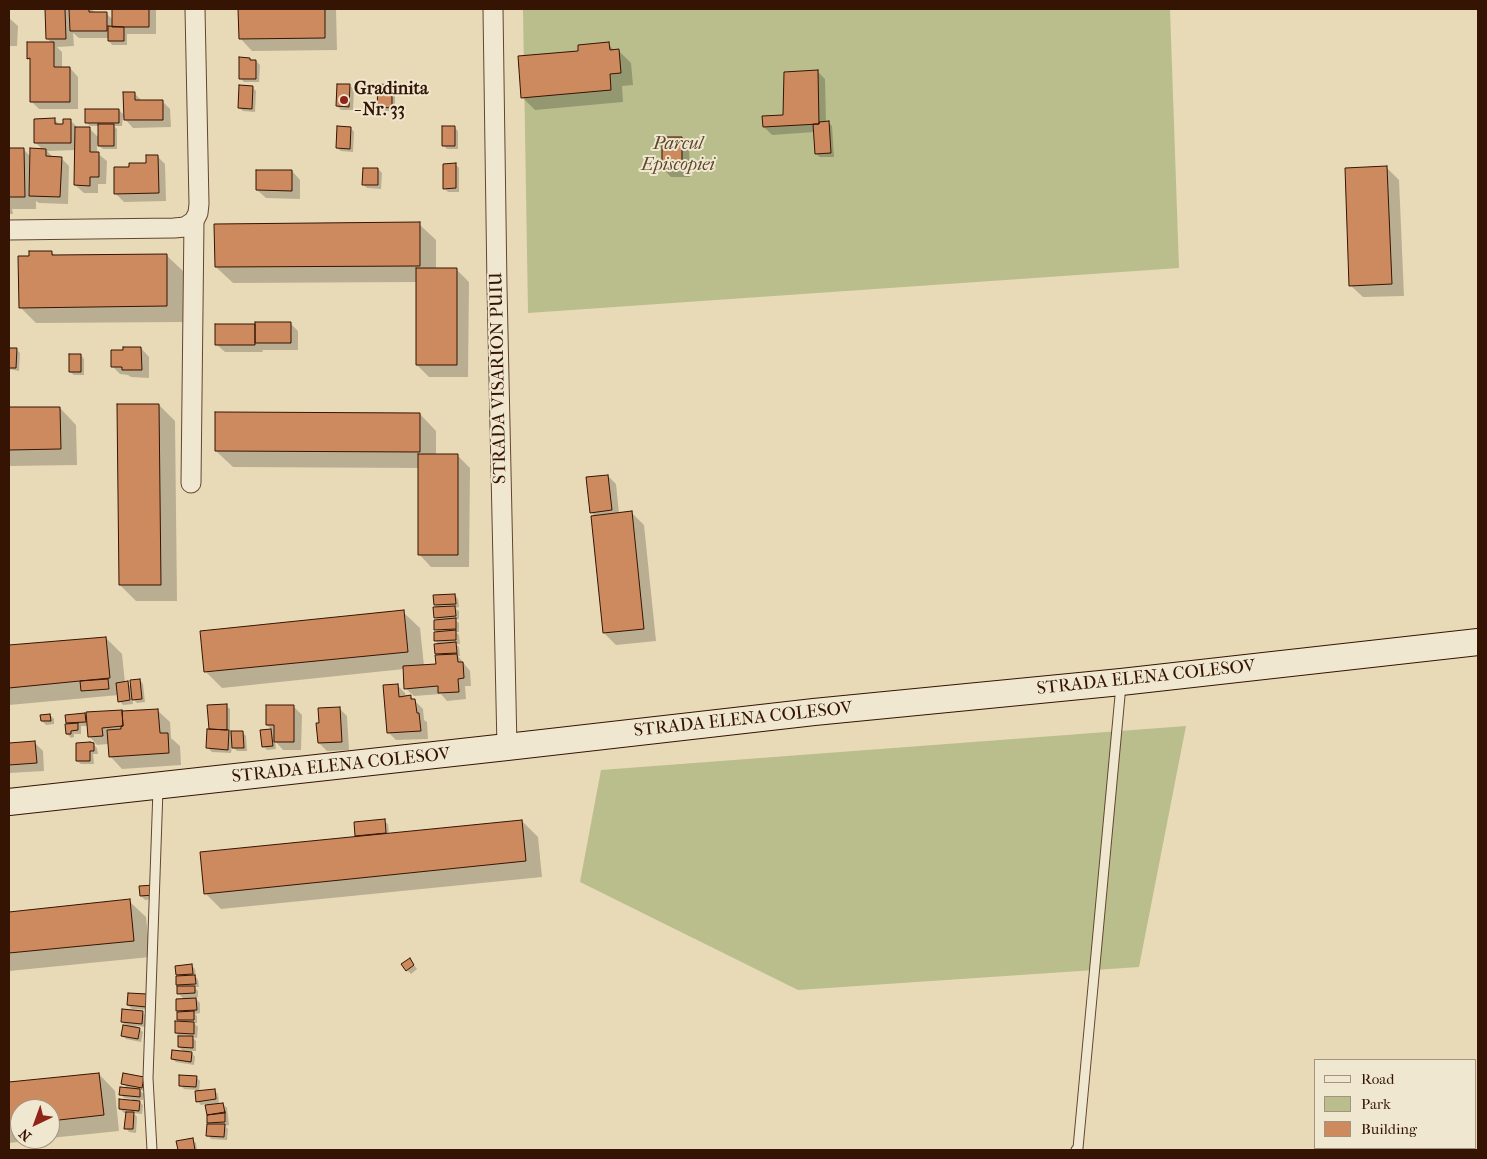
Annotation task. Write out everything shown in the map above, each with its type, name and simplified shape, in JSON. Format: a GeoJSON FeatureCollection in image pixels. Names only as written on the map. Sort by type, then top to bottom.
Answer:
{"type":"FeatureCollection","features":[{"type":"Feature","properties":{"kind":"street"},"geometry":{"type":"LineString","coordinates":[[9,230],[174,228],[185,227],[194,221],[198,214],[199,204],[195,9]]}},
{"type":"Feature","properties":{"kind":"street","name":"STRADA VISARION PUIU"},"geometry":{"type":"LineString","coordinates":[[493,9],[507,747]]}},
{"type":"Feature","properties":{"kind":"street"},"geometry":{"type":"LineString","coordinates":[[192,483],[194,221]]}},
{"type":"Feature","properties":{"kind":"street","name":"STRADA ELENA COLESOV"},"geometry":{"type":"LineString","coordinates":[[9,802],[814,712],[1121,682],[1478,642]]}},
{"type":"Feature","properties":{"kind":"lane"},"geometry":{"type":"LineString","coordinates":[[1076,1150],[1079,1138],[1121,682]]}},
{"type":"Feature","properties":{"kind":"lane"},"geometry":{"type":"LineString","coordinates":[[152,1150],[148,1078],[158,786]]}},
{"type":"Feature","properties":{"kind":"green space","name":"Parcul Episcopiei"},"geometry":{"type":"Polygon","coordinates":[[[523,9],[1170,9],[1179,268],[528,313],[523,9]]]}},
{"type":"Feature","properties":{"kind":"green space"},"geometry":{"type":"Polygon","coordinates":[[[1186,726],[1139,967],[798,990],[580,882],[601,770],[1186,726]]]}},
{"type":"Feature","properties":{"kind":"building"},"geometry":{"type":"Polygon","coordinates":[[[45,9],[65,9],[66,39],[46,39],[45,9]]]}},
{"type":"Feature","properties":{"kind":"building"},"geometry":{"type":"Polygon","coordinates":[[[69,9],[89,9],[89,12],[107,12],[107,31],[70,31],[69,9]]]}},
{"type":"Feature","properties":{"kind":"building"},"geometry":{"type":"Polygon","coordinates":[[[112,9],[149,9],[149,27],[112,27],[112,9]]]}},
{"type":"Feature","properties":{"kind":"building"},"geometry":{"type":"Polygon","coordinates":[[[238,9],[325,9],[325,38],[239,39],[238,9]]]}},
{"type":"Feature","properties":{"kind":"building"},"geometry":{"type":"Polygon","coordinates":[[[108,26],[124,27],[124,41],[108,41],[108,26]]]}},
{"type":"Feature","properties":{"kind":"building"},"geometry":{"type":"Polygon","coordinates":[[[27,42],[54,42],[54,67],[70,67],[70,102],[30,102],[30,58],[27,59],[27,42]]]}},
{"type":"Feature","properties":{"kind":"building"},"geometry":{"type":"Polygon","coordinates":[[[609,42],[610,50],[619,49],[621,73],[610,74],[611,90],[521,98],[518,56],[578,51],[578,45],[609,42]]]}},
{"type":"Feature","properties":{"kind":"building"},"geometry":{"type":"Polygon","coordinates":[[[239,57],[256,60],[256,79],[239,79],[239,57]]]}},
{"type":"Feature","properties":{"kind":"building"},"geometry":{"type":"Polygon","coordinates":[[[818,70],[819,124],[763,127],[762,116],[783,115],[784,72],[818,70]]]}},
{"type":"Feature","properties":{"kind":"building"},"geometry":{"type":"Polygon","coordinates":[[[337,84],[350,84],[349,107],[336,106],[337,84]]]}},
{"type":"Feature","properties":{"kind":"building"},"geometry":{"type":"Polygon","coordinates":[[[378,84],[392,85],[392,108],[377,107],[378,84]]]}},
{"type":"Feature","properties":{"kind":"building"},"geometry":{"type":"Polygon","coordinates":[[[239,85],[253,86],[252,109],[238,108],[239,85]]]}},
{"type":"Feature","properties":{"kind":"building"},"geometry":{"type":"Polygon","coordinates":[[[123,92],[135,92],[135,100],[163,100],[163,120],[124,120],[123,92]]]}},
{"type":"Feature","properties":{"kind":"building"},"geometry":{"type":"Polygon","coordinates":[[[85,109],[119,109],[119,123],[85,123],[85,109]]]}},
{"type":"Feature","properties":{"kind":"building"},"geometry":{"type":"Polygon","coordinates":[[[55,118],[55,124],[63,124],[63,119],[71,119],[71,143],[34,143],[34,119],[55,118]]]}},
{"type":"Feature","properties":{"kind":"building"},"geometry":{"type":"Polygon","coordinates":[[[829,121],[831,153],[815,154],[813,124],[829,121]]]}},
{"type":"Feature","properties":{"kind":"building"},"geometry":{"type":"Polygon","coordinates":[[[98,124],[114,124],[114,146],[98,146],[98,124]]]}},
{"type":"Feature","properties":{"kind":"building"},"geometry":{"type":"Polygon","coordinates":[[[337,126],[351,127],[350,149],[336,148],[337,126]]]}},
{"type":"Feature","properties":{"kind":"building"},"geometry":{"type":"Polygon","coordinates":[[[442,126],[455,126],[455,146],[442,146],[442,126]]]}},
{"type":"Feature","properties":{"kind":"building"},"geometry":{"type":"Polygon","coordinates":[[[75,127],[90,127],[90,152],[99,152],[99,177],[90,177],[90,186],[74,185],[75,127]]]}},
{"type":"Feature","properties":{"kind":"building"},"geometry":{"type":"Polygon","coordinates":[[[662,137],[682,137],[682,169],[662,169],[662,137]]]}},
{"type":"Feature","properties":{"kind":"building"},"geometry":{"type":"Polygon","coordinates":[[[9,148],[24,148],[25,197],[9,197],[9,148]]]}},
{"type":"Feature","properties":{"kind":"building"},"geometry":{"type":"Polygon","coordinates":[[[30,148],[46,149],[46,156],[62,157],[60,197],[29,196],[30,148]]]}},
{"type":"Feature","properties":{"kind":"building"},"geometry":{"type":"Polygon","coordinates":[[[146,155],[158,155],[159,193],[114,194],[114,167],[129,167],[129,163],[146,163],[146,155]]]}},
{"type":"Feature","properties":{"kind":"building"},"geometry":{"type":"Polygon","coordinates":[[[456,163],[456,188],[443,189],[443,164],[456,163]]]}},
{"type":"Feature","properties":{"kind":"building"},"geometry":{"type":"Polygon","coordinates":[[[1387,166],[1392,284],[1349,286],[1345,168],[1387,166]]]}},
{"type":"Feature","properties":{"kind":"building"},"geometry":{"type":"Polygon","coordinates":[[[363,168],[378,168],[378,185],[362,185],[363,168]]]}},
{"type":"Feature","properties":{"kind":"building"},"geometry":{"type":"Polygon","coordinates":[[[256,170],[292,170],[292,191],[256,190],[256,170]]]}},
{"type":"Feature","properties":{"kind":"building"},"geometry":{"type":"Polygon","coordinates":[[[420,222],[420,266],[215,267],[214,224],[420,222]]]}},
{"type":"Feature","properties":{"kind":"building"},"geometry":{"type":"Polygon","coordinates":[[[29,251],[52,251],[52,255],[167,254],[167,306],[19,308],[18,256],[29,256],[29,251]]]}},
{"type":"Feature","properties":{"kind":"building"},"geometry":{"type":"Polygon","coordinates":[[[416,268],[457,268],[457,365],[416,365],[416,268]]]}},
{"type":"Feature","properties":{"kind":"building"},"geometry":{"type":"Polygon","coordinates":[[[255,322],[291,322],[291,343],[255,343],[255,322]]]}},
{"type":"Feature","properties":{"kind":"building"},"geometry":{"type":"Polygon","coordinates":[[[215,324],[255,324],[255,345],[215,345],[215,324]]]}},
{"type":"Feature","properties":{"kind":"building"},"geometry":{"type":"Polygon","coordinates":[[[123,347],[141,347],[142,370],[122,370],[122,367],[111,367],[111,350],[123,350],[123,347]]]}},
{"type":"Feature","properties":{"kind":"building"},"geometry":{"type":"Polygon","coordinates":[[[9,348],[17,348],[16,368],[9,368],[9,348]]]}},
{"type":"Feature","properties":{"kind":"building"},"geometry":{"type":"Polygon","coordinates":[[[69,354],[81,354],[81,372],[69,372],[69,354]]]}},
{"type":"Feature","properties":{"kind":"building"},"geometry":{"type":"Polygon","coordinates":[[[117,404],[159,404],[161,585],[119,585],[117,404]]]}},
{"type":"Feature","properties":{"kind":"building"},"geometry":{"type":"Polygon","coordinates":[[[9,407],[60,407],[61,449],[9,450],[9,407]]]}},
{"type":"Feature","properties":{"kind":"building"},"geometry":{"type":"Polygon","coordinates":[[[215,412],[420,413],[420,452],[215,451],[215,412]]]}},
{"type":"Feature","properties":{"kind":"building"},"geometry":{"type":"Polygon","coordinates":[[[418,454],[458,454],[458,555],[418,555],[418,454]]]}},
{"type":"Feature","properties":{"kind":"building"},"geometry":{"type":"Polygon","coordinates":[[[608,475],[612,510],[590,513],[586,477],[608,475]]]}},
{"type":"Feature","properties":{"kind":"building"},"geometry":{"type":"Polygon","coordinates":[[[632,511],[644,629],[603,633],[591,516],[632,511]]]}},
{"type":"Feature","properties":{"kind":"building"},"geometry":{"type":"Polygon","coordinates":[[[455,594],[456,604],[434,605],[433,595],[455,594]]]}},
{"type":"Feature","properties":{"kind":"building"},"geometry":{"type":"Polygon","coordinates":[[[455,606],[456,616],[434,618],[433,607],[455,606]]]}},
{"type":"Feature","properties":{"kind":"building"},"geometry":{"type":"Polygon","coordinates":[[[404,610],[408,652],[204,672],[200,631],[404,610]]]}},
{"type":"Feature","properties":{"kind":"building"},"geometry":{"type":"Polygon","coordinates":[[[456,618],[456,629],[434,630],[434,620],[456,618]]]}},
{"type":"Feature","properties":{"kind":"building"},"geometry":{"type":"Polygon","coordinates":[[[456,630],[456,640],[434,641],[434,632],[456,630]]]}},
{"type":"Feature","properties":{"kind":"building"},"geometry":{"type":"Polygon","coordinates":[[[106,637],[110,678],[9,688],[9,645],[106,637]]]}},
{"type":"Feature","properties":{"kind":"building"},"geometry":{"type":"Polygon","coordinates":[[[456,642],[457,653],[435,654],[434,644],[456,642]]]}},
{"type":"Feature","properties":{"kind":"building"},"geometry":{"type":"Polygon","coordinates":[[[457,654],[458,662],[463,662],[464,678],[458,679],[459,692],[438,693],[438,686],[404,689],[403,666],[436,664],[435,655],[457,654]]]}},
{"type":"Feature","properties":{"kind":"building"},"geometry":{"type":"Polygon","coordinates":[[[108,679],[109,689],[81,691],[80,681],[108,679]]]}},
{"type":"Feature","properties":{"kind":"building"},"geometry":{"type":"Polygon","coordinates":[[[140,679],[142,699],[132,700],[130,680],[140,679]]]}},
{"type":"Feature","properties":{"kind":"building"},"geometry":{"type":"Polygon","coordinates":[[[128,681],[130,700],[118,702],[116,683],[128,681]]]}},
{"type":"Feature","properties":{"kind":"building"},"geometry":{"type":"Polygon","coordinates":[[[398,684],[399,697],[411,695],[411,699],[415,699],[421,731],[387,733],[383,685],[398,684]]]}},
{"type":"Feature","properties":{"kind":"building"},"geometry":{"type":"Polygon","coordinates":[[[227,704],[227,730],[209,729],[207,705],[227,704]]]}},
{"type":"Feature","properties":{"kind":"building"},"geometry":{"type":"Polygon","coordinates":[[[266,705],[294,705],[294,742],[274,742],[274,725],[266,725],[266,705]]]}},
{"type":"Feature","properties":{"kind":"building"},"geometry":{"type":"Polygon","coordinates":[[[340,707],[342,742],[318,743],[316,723],[319,723],[318,708],[340,707]]]}},
{"type":"Feature","properties":{"kind":"building"},"geometry":{"type":"Polygon","coordinates":[[[158,709],[160,733],[168,733],[169,753],[109,757],[107,730],[121,729],[121,726],[123,726],[122,711],[158,709]]]}},
{"type":"Feature","properties":{"kind":"building"},"geometry":{"type":"Polygon","coordinates":[[[122,710],[123,726],[102,728],[103,736],[88,737],[86,712],[122,710]]]}},
{"type":"Feature","properties":{"kind":"building"},"geometry":{"type":"Polygon","coordinates":[[[85,713],[86,722],[66,723],[65,715],[85,713]]]}},
{"type":"Feature","properties":{"kind":"building"},"geometry":{"type":"Polygon","coordinates":[[[50,714],[51,721],[41,721],[40,715],[50,714]]]}},
{"type":"Feature","properties":{"kind":"building"},"geometry":{"type":"Polygon","coordinates":[[[78,723],[78,730],[71,731],[71,734],[66,734],[65,724],[78,723]]]}},
{"type":"Feature","properties":{"kind":"building"},"geometry":{"type":"Polygon","coordinates":[[[207,729],[229,730],[228,750],[206,748],[207,729]]]}},
{"type":"Feature","properties":{"kind":"building"},"geometry":{"type":"Polygon","coordinates":[[[271,729],[273,746],[262,747],[260,730],[271,729]]]}},
{"type":"Feature","properties":{"kind":"building"},"geometry":{"type":"Polygon","coordinates":[[[231,731],[243,731],[244,748],[232,748],[231,731]]]}},
{"type":"Feature","properties":{"kind":"building"},"geometry":{"type":"Polygon","coordinates":[[[35,741],[37,763],[9,765],[9,743],[35,741]]]}},
{"type":"Feature","properties":{"kind":"building"},"geometry":{"type":"Polygon","coordinates":[[[76,743],[94,743],[94,751],[90,751],[90,761],[76,761],[76,743]]]}},
{"type":"Feature","properties":{"kind":"building"},"geometry":{"type":"Polygon","coordinates":[[[385,819],[386,833],[355,836],[354,822],[385,819]]]}},
{"type":"Feature","properties":{"kind":"building"},"geometry":{"type":"Polygon","coordinates":[[[522,820],[526,861],[204,894],[200,852],[522,820]]]}},
{"type":"Feature","properties":{"kind":"building"},"geometry":{"type":"Polygon","coordinates":[[[155,885],[155,895],[140,896],[139,886],[155,885]]]}},
{"type":"Feature","properties":{"kind":"building"},"geometry":{"type":"Polygon","coordinates":[[[130,899],[134,941],[9,953],[9,912],[130,899]]]}},
{"type":"Feature","properties":{"kind":"building"},"geometry":{"type":"Polygon","coordinates":[[[410,958],[414,965],[406,971],[401,964],[410,958]]]}},
{"type":"Feature","properties":{"kind":"building"},"geometry":{"type":"Polygon","coordinates":[[[192,964],[193,974],[176,975],[175,966],[192,964]]]}},
{"type":"Feature","properties":{"kind":"building"},"geometry":{"type":"Polygon","coordinates":[[[195,975],[196,984],[176,985],[176,976],[195,975]]]}},
{"type":"Feature","properties":{"kind":"building"},"geometry":{"type":"Polygon","coordinates":[[[177,986],[195,986],[195,993],[177,994],[177,986]]]}},
{"type":"Feature","properties":{"kind":"building"},"geometry":{"type":"Polygon","coordinates":[[[128,993],[147,994],[146,1007],[127,1005],[128,993]]]}},
{"type":"Feature","properties":{"kind":"building"},"geometry":{"type":"Polygon","coordinates":[[[196,998],[197,1010],[176,1011],[176,999],[196,998]]]}},
{"type":"Feature","properties":{"kind":"building"},"geometry":{"type":"Polygon","coordinates":[[[122,1009],[143,1011],[142,1024],[121,1022],[122,1009]]]}},
{"type":"Feature","properties":{"kind":"building"},"geometry":{"type":"Polygon","coordinates":[[[194,1011],[194,1020],[177,1020],[177,1012],[194,1011]]]}},
{"type":"Feature","properties":{"kind":"building"},"geometry":{"type":"Polygon","coordinates":[[[175,1021],[194,1022],[194,1034],[175,1033],[175,1021]]]}},
{"type":"Feature","properties":{"kind":"building"},"geometry":{"type":"Polygon","coordinates":[[[123,1025],[140,1028],[138,1039],[121,1036],[123,1025]]]}},
{"type":"Feature","properties":{"kind":"building"},"geometry":{"type":"Polygon","coordinates":[[[178,1036],[193,1036],[193,1048],[178,1047],[178,1036]]]}},
{"type":"Feature","properties":{"kind":"building"},"geometry":{"type":"Polygon","coordinates":[[[172,1050],[192,1052],[191,1062],[171,1059],[172,1050]]]}},
{"type":"Feature","properties":{"kind":"building"},"geometry":{"type":"Polygon","coordinates":[[[99,1073],[104,1115],[60,1120],[60,1099],[10,1099],[9,1125],[9,1082],[99,1073]]]}},
{"type":"Feature","properties":{"kind":"building"},"geometry":{"type":"Polygon","coordinates":[[[123,1073],[144,1077],[142,1088],[121,1084],[123,1073]]]}},
{"type":"Feature","properties":{"kind":"building"},"geometry":{"type":"Polygon","coordinates":[[[179,1075],[197,1076],[196,1087],[179,1086],[179,1075]]]}},
{"type":"Feature","properties":{"kind":"building"},"geometry":{"type":"Polygon","coordinates":[[[120,1087],[140,1089],[140,1097],[119,1095],[120,1087]]]}},
{"type":"Feature","properties":{"kind":"building"},"geometry":{"type":"Polygon","coordinates":[[[215,1089],[216,1099],[196,1102],[195,1091],[215,1089]]]}},
{"type":"Feature","properties":{"kind":"building"},"geometry":{"type":"Polygon","coordinates":[[[119,1099],[140,1101],[139,1111],[119,1109],[119,1099]]]}},
{"type":"Feature","properties":{"kind":"building"},"geometry":{"type":"Polygon","coordinates":[[[223,1103],[225,1113],[207,1115],[205,1105],[223,1103]]]}},
{"type":"Feature","properties":{"kind":"building"},"geometry":{"type":"Polygon","coordinates":[[[126,1112],[134,1112],[133,1129],[124,1129],[126,1112]]]}},
{"type":"Feature","properties":{"kind":"building"},"geometry":{"type":"Polygon","coordinates":[[[225,1112],[225,1122],[207,1123],[207,1115],[225,1112]]]}},
{"type":"Feature","properties":{"kind":"building"},"geometry":{"type":"Polygon","coordinates":[[[207,1124],[225,1124],[224,1137],[206,1136],[207,1124]]]}},
{"type":"Feature","properties":{"kind":"building"},"geometry":{"type":"Polygon","coordinates":[[[193,1138],[195,1150],[178,1150],[176,1141],[193,1138]]]}},
{"type":"Feature","properties":{"kind":"place","name":"Gradinita - Nr. 33"},"geometry":{"type":"Point","coordinates":[344,100]}}]}
